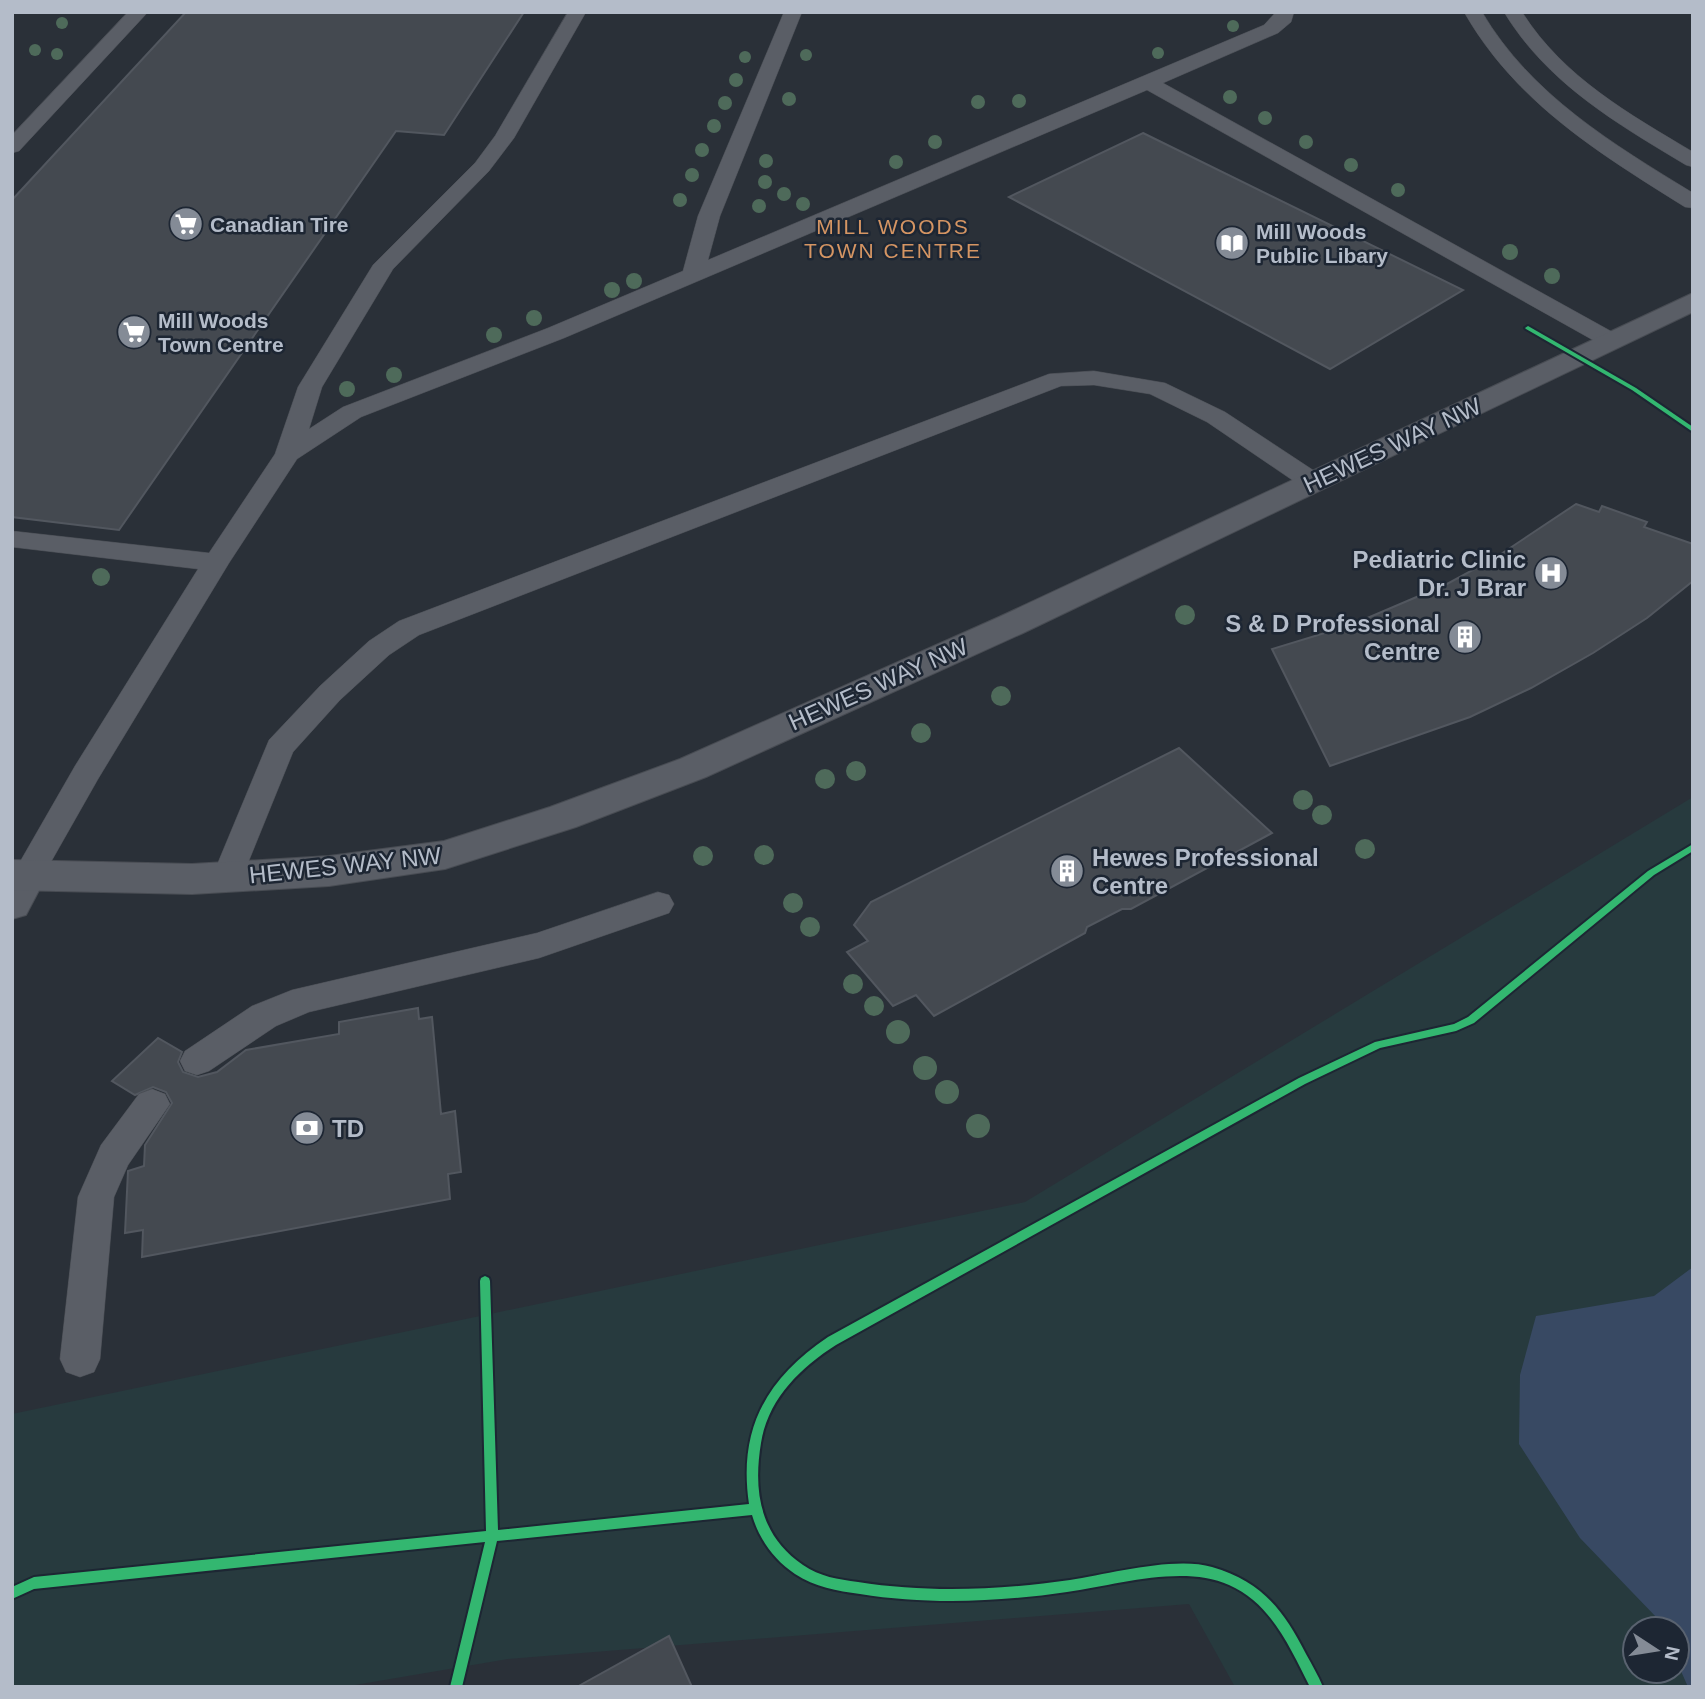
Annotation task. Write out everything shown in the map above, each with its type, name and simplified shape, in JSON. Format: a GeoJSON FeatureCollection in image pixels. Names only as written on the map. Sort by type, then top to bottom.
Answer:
{"type":"FeatureCollection","features":[{"type":"Feature","properties":{"kind":"street","name":"HEWES WAY NW"},"geometry":{"type":"LineString","coordinates":[[18,885],[329,871],[445,855],[591,807],[693,768],[1011,625],[1693,300]]}},
{"type":"Feature","properties":{"kind":"lane"},"geometry":{"type":"LineString","coordinates":[[12,147],[139,12]]}},
{"type":"Feature","properties":{"kind":"lane"},"geometry":{"type":"LineString","coordinates":[[18,885],[216,562],[288,454],[310,387],[384,265],[482,167],[504,138],[578,12]]}},
{"type":"Feature","properties":{"kind":"lane"},"geometry":{"type":"LineString","coordinates":[[694,272],[709,216],[793,12]]}},
{"type":"Feature","properties":{"kind":"lane"},"geometry":{"type":"LineString","coordinates":[[288,454],[352,412],[543,339],[694,272],[766,245],[1271,29],[1284,19],[1285,12]]}},
{"type":"Feature","properties":{"kind":"lane"},"geometry":{"type":"LineString","coordinates":[[1473,12],[1492,46],[1543,97],[1594,138],[1693,202]]}},
{"type":"Feature","properties":{"kind":"lane"},"geometry":{"type":"LineString","coordinates":[[1513,12],[1559,70],[1599,101],[1693,161]]}},
{"type":"Feature","properties":{"kind":"lane"},"geometry":{"type":"LineString","coordinates":[[1146,81],[1608,339]]}},
{"type":"Feature","properties":{"kind":"lane"},"geometry":{"type":"LineString","coordinates":[[228,877],[280,747],[330,693],[379,648],[409,628],[1058,379],[1094,378],[1156,388],[1216,417],[1313,482]]}},
{"type":"Feature","properties":{"kind":"lane"},"geometry":{"type":"LineString","coordinates":[[12,539],[216,562]]}},
{"type":"Feature","properties":{"kind":"lane"},"geometry":{"type":"LineString","coordinates":[[197,1061],[264,1016],[304,1000],[539,945],[658,904]]}},
{"type":"Feature","properties":{"kind":"lane"},"geometry":{"type":"LineString","coordinates":[[80,1359],[96,1197],[114,1156],[152,1104]]}},
{"type":"Feature","properties":{"kind":"green space"},"geometry":{"type":"Polygon","coordinates":[[[1693,797],[1693,1687],[1235,1687],[1189,1604],[508,1659],[343,1687],[12,1687],[12,1414],[1025,1202],[1693,797]]]}},
{"type":"Feature","properties":{"kind":"water"},"geometry":{"type":"Polygon","coordinates":[[[1693,1267],[1693,1687],[1687,1685],[1691,1685],[1691,1615],[1654,1615],[1580,1538],[1519,1444],[1520,1375],[1536,1316],[1654,1296],[1693,1267]]]}},
{"type":"Feature","properties":{"kind":"building","name":"Mill Woods Town Centre"},"geometry":{"type":"Polygon","coordinates":[[[186,12],[524,12],[444,135],[396,131],[119,530],[12,517],[12,200],[186,12]]]}},
{"type":"Feature","properties":{"kind":"building","name":"Mill Woods Public Libary"},"geometry":{"type":"Polygon","coordinates":[[[1143,133],[1463,290],[1330,369],[1009,197],[1143,133]]]}},
{"type":"Feature","properties":{"kind":"building","name":"S & D Professional Centre"},"geometry":{"type":"Polygon","coordinates":[[[1576,504],[1599,512],[1602,506],[1647,522],[1644,527],[1693,544],[1693,581],[1647,618],[1531,688],[1470,717],[1330,766],[1272,649],[1351,625],[1447,584],[1495,558],[1576,504]]]}},
{"type":"Feature","properties":{"kind":"building","name":"Hewes Professional Centre"},"geometry":{"type":"Polygon","coordinates":[[[1179,748],[1272,833],[1131,909],[1122,909],[1087,927],[1085,933],[934,1016],[916,995],[893,1006],[847,952],[868,941],[854,925],[871,902],[1179,748]]]}},
{"type":"Feature","properties":{"kind":"building","name":"TD"},"geometry":{"type":"Polygon","coordinates":[[[418,1008],[419,1019],[432,1017],[441,1114],[455,1111],[461,1172],[448,1174],[450,1199],[142,1257],[143,1230],[125,1233],[128,1171],[144,1166],[145,1145],[172,1103],[166,1092],[153,1087],[135,1095],[112,1081],[158,1038],[182,1052],[178,1062],[183,1072],[198,1077],[217,1072],[246,1050],[339,1034],[339,1022],[418,1008]]]}},
{"type":"Feature","properties":{"kind":"building"},"geometry":{"type":"Polygon","coordinates":[[[669,1636],[692,1687],[577,1687],[669,1636]]]}},
{"type":"Feature","properties":{"kind":"cycle path"},"geometry":{"type":"LineString","coordinates":[[1528,328],[1634,389],[1693,430]]}},
{"type":"Feature","properties":{"kind":"cycle path"},"geometry":{"type":"LineString","coordinates":[[1317,1687],[1288,1632],[1265,1602],[1232,1580],[1210,1572],[1176,1570],[1053,1588],[953,1595],[877,1591],[821,1581],[783,1557],[760,1523],[752,1482],[753,1460],[756,1438],[767,1408],[794,1370],[832,1341],[1302,1081],[1378,1045],[1456,1027],[1471,1020],[1651,873],[1693,847]]}},
{"type":"Feature","properties":{"kind":"cycle path"},"geometry":{"type":"LineString","coordinates":[[456,1687],[492,1537],[485,1281]]}},
{"type":"Feature","properties":{"kind":"cycle path"},"geometry":{"type":"LineString","coordinates":[[12,1593],[34,1583],[755,1509]]}},
{"type":"Feature","properties":{"kind":"place","name":"Canadian Tire"},"geometry":{"type":"Point","coordinates":[186,224]}},
{"type":"Feature","properties":{"kind":"place","name":"Mill Woods Public Libary"},"geometry":{"type":"Point","coordinates":[1232,243]}},
{"type":"Feature","properties":{"kind":"place","name":"Mill Woods Town Centre"},"geometry":{"type":"Point","coordinates":[134,332]}},
{"type":"Feature","properties":{"kind":"place","name":"Pediatric Clinic Dr. J Brar"},"geometry":{"type":"Point","coordinates":[1551,573]}},
{"type":"Feature","properties":{"kind":"place","name":"S & D Professional Centre"},"geometry":{"type":"Point","coordinates":[1465,637]}},
{"type":"Feature","properties":{"kind":"place","name":"Hewes Professional Centre"},"geometry":{"type":"Point","coordinates":[1067,871]}},
{"type":"Feature","properties":{"kind":"place","name":"TD"},"geometry":{"type":"Point","coordinates":[307,1128]}},
{"type":"Feature","properties":{"kind":"district","name":"MILL WOODS TOWN CENTRE"},"geometry":{"type":"Point","coordinates":[893,238]}}]}
